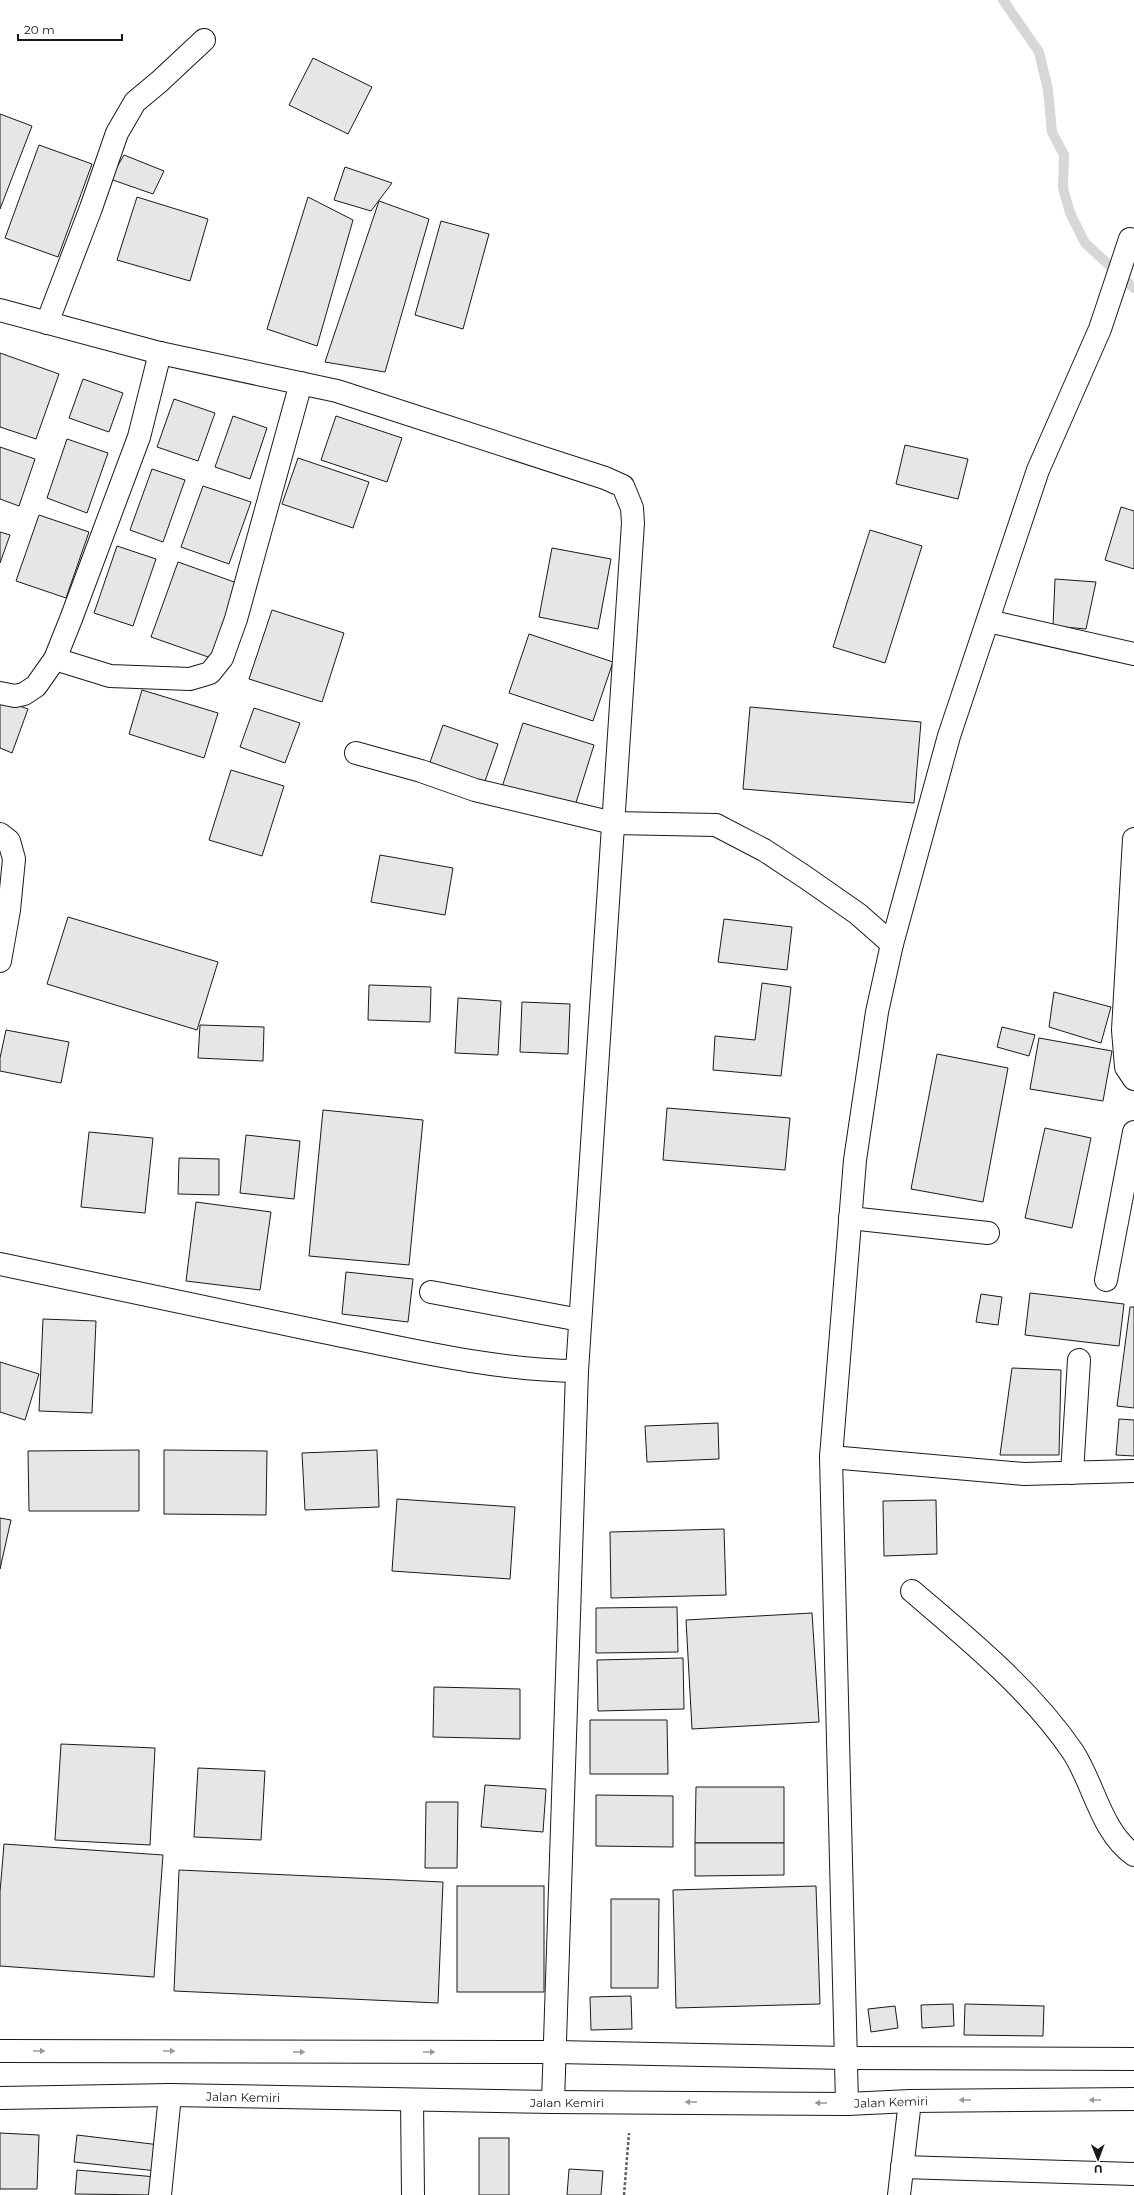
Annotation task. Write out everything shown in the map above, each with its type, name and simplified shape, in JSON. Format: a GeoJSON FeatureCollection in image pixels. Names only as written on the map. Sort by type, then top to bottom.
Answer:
{"type":"FeatureCollection","features":[{"type":"Feature","properties":{"kind":"main road"},"geometry":{"type":"LineString","coordinates":[[47,323],[91,208],[117,133],[135,102],[160,82],[204,40]]}},
{"type":"Feature","properties":{"kind":"main road"},"geometry":{"type":"LineString","coordinates":[[847,2104],[831,1457],[855,1160],[877,1012],[892,944],[950,736],[1038,470],[1100,329],[1130,239]]}},
{"type":"Feature","properties":{"kind":"main road"},"geometry":{"type":"LineString","coordinates":[[0,310],[160,353],[337,391],[604,478],[623,486],[632,508],[633,523],[577,1371],[556,2052],[553,2102]]}},
{"type":"Feature","properties":{"kind":"main road"},"geometry":{"type":"LineString","coordinates":[[0,693],[15,696],[24,694],[36,686],[54,659],[71,619],[139,436],[160,353]]}},
{"type":"Feature","properties":{"kind":"main road"},"geometry":{"type":"LineString","coordinates":[[54,659],[110,676],[190,679],[210,673],[222,658],[236,619],[301,383]]}},
{"type":"Feature","properties":{"kind":"main road"},"geometry":{"type":"LineString","coordinates":[[988,621],[1134,654]]}},
{"type":"Feature","properties":{"kind":"main road"},"geometry":{"type":"LineString","coordinates":[[356,754],[421,771],[475,790],[613,822],[716,825],[764,850],[804,877],[858,914],[892,944]]}},
{"type":"Feature","properties":{"kind":"main road"},"geometry":{"type":"LineString","coordinates":[[0,834],[9,840],[14,859],[9,910],[0,961]]}},
{"type":"Feature","properties":{"kind":"main road"},"geometry":{"type":"LineString","coordinates":[[1134,839],[1123,1030],[1126,1067],[1134,1079]]}},
{"type":"Feature","properties":{"kind":"main road"},"geometry":{"type":"LineString","coordinates":[[1106,1280],[1134,1132]]}},
{"type":"Feature","properties":{"kind":"main road"},"geometry":{"type":"LineString","coordinates":[[850,1218],[988,1233]]}},
{"type":"Feature","properties":{"kind":"main road"},"geometry":{"type":"LineString","coordinates":[[0,1264],[415,1351],[542,1371],[577,1371]]}},
{"type":"Feature","properties":{"kind":"main road"},"geometry":{"type":"LineString","coordinates":[[431,1292],[580,1320]]}},
{"type":"Feature","properties":{"kind":"main road"},"geometry":{"type":"LineString","coordinates":[[1072,1473],[1079,1360]]}},
{"type":"Feature","properties":{"kind":"main road"},"geometry":{"type":"LineString","coordinates":[[831,1457],[1024,1474],[1134,1471]]}},
{"type":"Feature","properties":{"kind":"main road"},"geometry":{"type":"LineString","coordinates":[[912,1591],[996,1663],[1037,1706],[1073,1752],[1110,1826],[1126,1850],[1134,1855]]}},
{"type":"Feature","properties":{"kind":"main road"},"geometry":{"type":"LineString","coordinates":[[0,2051],[556,2052],[845,2058],[1134,2059]]}},
{"type":"Feature","properties":{"kind":"main road"},"geometry":{"type":"LineString","coordinates":[[160,2195],[170,2095]]}},
{"type":"Feature","properties":{"kind":"main road","name":"Jalan Kemiri"},"geometry":{"type":"LineString","coordinates":[[0,2098],[170,2095],[553,2102],[847,2104],[910,2101],[1134,2100]]}},
{"type":"Feature","properties":{"kind":"main road"},"geometry":{"type":"LineString","coordinates":[[412,2100],[413,2195]]}},
{"type":"Feature","properties":{"kind":"main road"},"geometry":{"type":"LineString","coordinates":[[899,2195],[910,2101]]}},
{"type":"Feature","properties":{"kind":"main road"},"geometry":{"type":"LineString","coordinates":[[902,2167],[1134,2174]]}},
{"type":"Feature","properties":{"kind":"path"},"geometry":{"type":"LineString","coordinates":[[624,2195],[632,2102]]}},
{"type":"Feature","properties":{"kind":"building"},"geometry":{"type":"Polygon","coordinates":[[[313,58],[372,87],[348,134],[289,105],[313,58]]]}},
{"type":"Feature","properties":{"kind":"building"},"geometry":{"type":"Polygon","coordinates":[[[0,114],[32,126],[0,209],[0,114]]]}},
{"type":"Feature","properties":{"kind":"building"},"geometry":{"type":"Polygon","coordinates":[[[39,145],[92,164],[58,257],[5,238],[39,145]]]}},
{"type":"Feature","properties":{"kind":"building"},"geometry":{"type":"Polygon","coordinates":[[[124,155],[164,171],[153,194],[110,179],[124,155]]]}},
{"type":"Feature","properties":{"kind":"building"},"geometry":{"type":"Polygon","coordinates":[[[345,167],[392,183],[371,211],[334,200],[345,167]]]}},
{"type":"Feature","properties":{"kind":"building"},"geometry":{"type":"Polygon","coordinates":[[[137,197],[208,219],[190,281],[117,260],[137,197]]]}},
{"type":"Feature","properties":{"kind":"building"},"geometry":{"type":"Polygon","coordinates":[[[308,197],[353,220],[317,346],[267,329],[308,197]]]}},
{"type":"Feature","properties":{"kind":"building"},"geometry":{"type":"Polygon","coordinates":[[[379,201],[429,219],[385,372],[325,362],[379,201]]]}},
{"type":"Feature","properties":{"kind":"building"},"geometry":{"type":"Polygon","coordinates":[[[441,221],[489,234],[463,329],[415,315],[441,221]]]}},
{"type":"Feature","properties":{"kind":"building"},"geometry":{"type":"Polygon","coordinates":[[[0,353],[59,374],[36,439],[0,427],[0,353]]]}},
{"type":"Feature","properties":{"kind":"building"},"geometry":{"type":"Polygon","coordinates":[[[83,379],[123,393],[109,432],[69,418],[83,379]]]}},
{"type":"Feature","properties":{"kind":"building"},"geometry":{"type":"Polygon","coordinates":[[[174,399],[215,413],[198,461],[157,447],[174,399]]]}},
{"type":"Feature","properties":{"kind":"building"},"geometry":{"type":"Polygon","coordinates":[[[233,416],[267,428],[250,479],[215,467],[233,416]]]}},
{"type":"Feature","properties":{"kind":"building"},"geometry":{"type":"Polygon","coordinates":[[[336,416],[402,438],[387,482],[321,460],[336,416]]]}},
{"type":"Feature","properties":{"kind":"building"},"geometry":{"type":"Polygon","coordinates":[[[67,439],[108,453],[87,513],[47,498],[67,439]]]}},
{"type":"Feature","properties":{"kind":"building"},"geometry":{"type":"Polygon","coordinates":[[[905,445],[968,459],[958,499],[896,484],[905,445]]]}},
{"type":"Feature","properties":{"kind":"building"},"geometry":{"type":"Polygon","coordinates":[[[0,447],[35,459],[19,506],[0,499],[0,447]]]}},
{"type":"Feature","properties":{"kind":"building"},"geometry":{"type":"Polygon","coordinates":[[[298,458],[369,482],[353,528],[282,504],[298,458]]]}},
{"type":"Feature","properties":{"kind":"building"},"geometry":{"type":"Polygon","coordinates":[[[152,469],[185,480],[163,542],[130,530],[152,469]]]}},
{"type":"Feature","properties":{"kind":"building"},"geometry":{"type":"Polygon","coordinates":[[[203,486],[251,502],[229,564],[181,547],[203,486]]]}},
{"type":"Feature","properties":{"kind":"building"},"geometry":{"type":"Polygon","coordinates":[[[1121,507],[1134,511],[1134,569],[1105,560],[1121,507]]]}},
{"type":"Feature","properties":{"kind":"building"},"geometry":{"type":"Polygon","coordinates":[[[39,515],[89,532],[66,598],[16,581],[39,515]]]}},
{"type":"Feature","properties":{"kind":"building"},"geometry":{"type":"Polygon","coordinates":[[[870,530],[922,546],[885,663],[833,647],[870,530]]]}},
{"type":"Feature","properties":{"kind":"building"},"geometry":{"type":"Polygon","coordinates":[[[0,532],[10,535],[0,563],[0,532]]]}},
{"type":"Feature","properties":{"kind":"building"},"geometry":{"type":"Polygon","coordinates":[[[117,546],[156,559],[133,626],[94,613],[117,546]]]}},
{"type":"Feature","properties":{"kind":"building"},"geometry":{"type":"Polygon","coordinates":[[[552,548],[611,559],[598,629],[539,617],[552,548]]]}},
{"type":"Feature","properties":{"kind":"building"},"geometry":{"type":"Polygon","coordinates":[[[178,562],[237,583],[211,658],[151,637],[178,562]]]}},
{"type":"Feature","properties":{"kind":"building"},"geometry":{"type":"Polygon","coordinates":[[[1055,579],[1096,582],[1086,629],[1053,626],[1055,579]]]}},
{"type":"Feature","properties":{"kind":"building"},"geometry":{"type":"Polygon","coordinates":[[[272,610],[344,633],[322,702],[249,679],[272,610]]]}},
{"type":"Feature","properties":{"kind":"building"},"geometry":{"type":"Polygon","coordinates":[[[529,634],[613,662],[593,721],[509,693],[529,634]]]}},
{"type":"Feature","properties":{"kind":"building"},"geometry":{"type":"Polygon","coordinates":[[[142,690],[218,713],[204,758],[129,734],[142,690]]]}},
{"type":"Feature","properties":{"kind":"building"},"geometry":{"type":"Polygon","coordinates":[[[0,699],[28,709],[12,753],[0,748],[0,699]]]}},
{"type":"Feature","properties":{"kind":"building"},"geometry":{"type":"Polygon","coordinates":[[[750,707],[921,722],[914,803],[743,789],[750,707]]]}},
{"type":"Feature","properties":{"kind":"building"},"geometry":{"type":"Polygon","coordinates":[[[254,708],[300,723],[285,763],[240,747],[254,708]]]}},
{"type":"Feature","properties":{"kind":"building"},"geometry":{"type":"Polygon","coordinates":[[[523,723],[594,745],[574,809],[502,787],[523,723]]]}},
{"type":"Feature","properties":{"kind":"building"},"geometry":{"type":"Polygon","coordinates":[[[443,725],[498,744],[483,787],[428,768],[443,725]]]}},
{"type":"Feature","properties":{"kind":"building"},"geometry":{"type":"Polygon","coordinates":[[[231,770],[284,786],[262,856],[209,840],[231,770]]]}},
{"type":"Feature","properties":{"kind":"building"},"geometry":{"type":"Polygon","coordinates":[[[380,855],[453,868],[445,915],[371,902],[380,855]]]}},
{"type":"Feature","properties":{"kind":"building"},"geometry":{"type":"Polygon","coordinates":[[[68,917],[218,962],[197,1030],[47,984],[68,917]]]}},
{"type":"Feature","properties":{"kind":"building"},"geometry":{"type":"Polygon","coordinates":[[[724,919],[792,927],[787,970],[718,962],[724,919]]]}},
{"type":"Feature","properties":{"kind":"building"},"geometry":{"type":"Polygon","coordinates":[[[762,983],[791,987],[781,1076],[713,1070],[715,1036],[755,1040],[762,983]]]}},
{"type":"Feature","properties":{"kind":"building"},"geometry":{"type":"Polygon","coordinates":[[[369,985],[431,987],[430,1022],[368,1020],[369,985]]]}},
{"type":"Feature","properties":{"kind":"building"},"geometry":{"type":"Polygon","coordinates":[[[1054,992],[1111,1007],[1101,1043],[1049,1027],[1054,992]]]}},
{"type":"Feature","properties":{"kind":"building"},"geometry":{"type":"Polygon","coordinates":[[[458,998],[501,1001],[498,1055],[455,1053],[458,998]]]}},
{"type":"Feature","properties":{"kind":"building"},"geometry":{"type":"Polygon","coordinates":[[[522,1002],[570,1004],[568,1054],[520,1052],[522,1002]]]}},
{"type":"Feature","properties":{"kind":"building"},"geometry":{"type":"Polygon","coordinates":[[[200,1025],[264,1027],[263,1061],[198,1058],[200,1025]]]}},
{"type":"Feature","properties":{"kind":"building"},"geometry":{"type":"Polygon","coordinates":[[[1002,1027],[1035,1035],[1029,1056],[997,1047],[1002,1027]]]}},
{"type":"Feature","properties":{"kind":"building"},"geometry":{"type":"Polygon","coordinates":[[[6,1030],[69,1042],[61,1083],[0,1071],[0,1058],[6,1030]]]}},
{"type":"Feature","properties":{"kind":"building"},"geometry":{"type":"Polygon","coordinates":[[[1039,1038],[1112,1051],[1103,1101],[1030,1089],[1039,1038]]]}},
{"type":"Feature","properties":{"kind":"building"},"geometry":{"type":"Polygon","coordinates":[[[937,1054],[1008,1068],[983,1202],[911,1189],[937,1054]]]}},
{"type":"Feature","properties":{"kind":"building"},"geometry":{"type":"Polygon","coordinates":[[[667,1108],[790,1118],[785,1170],[663,1160],[667,1108]]]}},
{"type":"Feature","properties":{"kind":"building"},"geometry":{"type":"Polygon","coordinates":[[[323,1110],[423,1120],[409,1265],[309,1256],[323,1110]]]}},
{"type":"Feature","properties":{"kind":"building"},"geometry":{"type":"Polygon","coordinates":[[[1045,1128],[1091,1138],[1072,1228],[1025,1218],[1045,1128]]]}},
{"type":"Feature","properties":{"kind":"building"},"geometry":{"type":"Polygon","coordinates":[[[89,1132],[153,1138],[145,1213],[81,1207],[89,1132]]]}},
{"type":"Feature","properties":{"kind":"building"},"geometry":{"type":"Polygon","coordinates":[[[246,1135],[300,1141],[294,1199],[240,1193],[246,1135]]]}},
{"type":"Feature","properties":{"kind":"building"},"geometry":{"type":"Polygon","coordinates":[[[179,1158],[219,1159],[219,1195],[178,1194],[179,1158]]]}},
{"type":"Feature","properties":{"kind":"building"},"geometry":{"type":"Polygon","coordinates":[[[196,1202],[271,1212],[260,1290],[186,1281],[196,1202]]]}},
{"type":"Feature","properties":{"kind":"building"},"geometry":{"type":"Polygon","coordinates":[[[346,1272],[413,1279],[408,1322],[342,1314],[346,1272]]]}},
{"type":"Feature","properties":{"kind":"building"},"geometry":{"type":"Polygon","coordinates":[[[1030,1293],[1124,1304],[1119,1346],[1025,1335],[1030,1293]]]}},
{"type":"Feature","properties":{"kind":"building"},"geometry":{"type":"Polygon","coordinates":[[[981,1294],[1002,1297],[998,1325],[976,1322],[981,1294]]]}},
{"type":"Feature","properties":{"kind":"building"},"geometry":{"type":"Polygon","coordinates":[[[1130,1307],[1134,1307],[1134,1408],[1117,1406],[1130,1307]]]}},
{"type":"Feature","properties":{"kind":"building"},"geometry":{"type":"Polygon","coordinates":[[[43,1319],[96,1321],[92,1413],[39,1411],[43,1319]]]}},
{"type":"Feature","properties":{"kind":"building"},"geometry":{"type":"Polygon","coordinates":[[[0,1362],[39,1374],[25,1420],[0,1412],[0,1362]]]}},
{"type":"Feature","properties":{"kind":"building"},"geometry":{"type":"Polygon","coordinates":[[[1012,1368],[1061,1370],[1059,1455],[1000,1455],[1012,1368]]]}},
{"type":"Feature","properties":{"kind":"building"},"geometry":{"type":"Polygon","coordinates":[[[1119,1419],[1134,1420],[1134,1456],[1116,1455],[1119,1419]]]}},
{"type":"Feature","properties":{"kind":"building"},"geometry":{"type":"Polygon","coordinates":[[[718,1423],[719,1459],[647,1462],[645,1426],[718,1423]]]}},
{"type":"Feature","properties":{"kind":"building"},"geometry":{"type":"Polygon","coordinates":[[[139,1450],[139,1511],[29,1511],[28,1451],[139,1450]]]}},
{"type":"Feature","properties":{"kind":"building"},"geometry":{"type":"Polygon","coordinates":[[[164,1450],[267,1451],[266,1515],[164,1514],[164,1450]]]}},
{"type":"Feature","properties":{"kind":"building"},"geometry":{"type":"Polygon","coordinates":[[[377,1450],[379,1507],[305,1510],[302,1453],[377,1450]]]}},
{"type":"Feature","properties":{"kind":"building"},"geometry":{"type":"Polygon","coordinates":[[[397,1499],[515,1507],[510,1579],[392,1571],[397,1499]]]}},
{"type":"Feature","properties":{"kind":"building"},"geometry":{"type":"Polygon","coordinates":[[[936,1500],[937,1554],[884,1556],[883,1501],[936,1500]]]}},
{"type":"Feature","properties":{"kind":"building"},"geometry":{"type":"Polygon","coordinates":[[[0,1518],[11,1520],[0,1569],[0,1518]]]}},
{"type":"Feature","properties":{"kind":"building"},"geometry":{"type":"Polygon","coordinates":[[[724,1529],[726,1595],[611,1598],[610,1532],[724,1529]]]}},
{"type":"Feature","properties":{"kind":"building"},"geometry":{"type":"Polygon","coordinates":[[[677,1607],[678,1652],[596,1653],[596,1608],[677,1607]]]}},
{"type":"Feature","properties":{"kind":"building"},"geometry":{"type":"Polygon","coordinates":[[[812,1613],[819,1722],[692,1729],[686,1620],[812,1613]]]}},
{"type":"Feature","properties":{"kind":"building"},"geometry":{"type":"Polygon","coordinates":[[[683,1658],[684,1709],[598,1711],[597,1660],[683,1658]]]}},
{"type":"Feature","properties":{"kind":"building"},"geometry":{"type":"Polygon","coordinates":[[[434,1687],[520,1689],[520,1739],[433,1737],[434,1687]]]}},
{"type":"Feature","properties":{"kind":"building"},"geometry":{"type":"Polygon","coordinates":[[[590,1720],[667,1720],[668,1774],[590,1774],[590,1720]]]}},
{"type":"Feature","properties":{"kind":"building"},"geometry":{"type":"Polygon","coordinates":[[[61,1744],[155,1748],[150,1845],[55,1840],[61,1744]]]}},
{"type":"Feature","properties":{"kind":"building"},"geometry":{"type":"Polygon","coordinates":[[[198,1768],[265,1771],[261,1840],[194,1837],[198,1768]]]}},
{"type":"Feature","properties":{"kind":"building"},"geometry":{"type":"Polygon","coordinates":[[[485,1785],[546,1789],[543,1832],[481,1827],[485,1785]]]}},
{"type":"Feature","properties":{"kind":"building"},"geometry":{"type":"Polygon","coordinates":[[[696,1787],[784,1787],[784,1843],[695,1843],[696,1787]]]}},
{"type":"Feature","properties":{"kind":"building"},"geometry":{"type":"Polygon","coordinates":[[[596,1795],[673,1796],[673,1847],[596,1846],[596,1795]]]}},
{"type":"Feature","properties":{"kind":"building"},"geometry":{"type":"Polygon","coordinates":[[[426,1802],[458,1802],[457,1868],[425,1868],[426,1802]]]}},
{"type":"Feature","properties":{"kind":"building"},"geometry":{"type":"Polygon","coordinates":[[[695,1843],[784,1843],[784,1875],[695,1876],[695,1843]]]}},
{"type":"Feature","properties":{"kind":"building"},"geometry":{"type":"Polygon","coordinates":[[[4,1844],[163,1855],[154,1977],[0,1966],[0,1892],[4,1844]]]}},
{"type":"Feature","properties":{"kind":"building"},"geometry":{"type":"Polygon","coordinates":[[[179,1870],[443,1882],[438,2003],[174,1991],[179,1870]]]}},
{"type":"Feature","properties":{"kind":"building"},"geometry":{"type":"Polygon","coordinates":[[[457,1886],[544,1886],[544,1992],[457,1992],[457,1886]]]}},
{"type":"Feature","properties":{"kind":"building"},"geometry":{"type":"Polygon","coordinates":[[[816,1886],[820,2004],[676,2008],[673,1890],[816,1886]]]}},
{"type":"Feature","properties":{"kind":"building"},"geometry":{"type":"Polygon","coordinates":[[[611,1899],[659,1899],[658,1988],[611,1988],[611,1899]]]}},
{"type":"Feature","properties":{"kind":"building"},"geometry":{"type":"Polygon","coordinates":[[[631,1996],[632,2029],[591,2030],[590,1997],[631,1996]]]}},
{"type":"Feature","properties":{"kind":"building"},"geometry":{"type":"Polygon","coordinates":[[[953,2004],[954,2026],[922,2028],[921,2005],[953,2004]]]}},
{"type":"Feature","properties":{"kind":"building"},"geometry":{"type":"Polygon","coordinates":[[[965,2004],[1044,2006],[1043,2036],[964,2035],[965,2004]]]}},
{"type":"Feature","properties":{"kind":"building"},"geometry":{"type":"Polygon","coordinates":[[[895,2006],[898,2028],[871,2032],[868,2009],[895,2006]]]}},
{"type":"Feature","properties":{"kind":"building"},"geometry":{"type":"Polygon","coordinates":[[[0,2133],[39,2135],[37,2189],[0,2189],[0,2133]]]}},
{"type":"Feature","properties":{"kind":"building"},"geometry":{"type":"Polygon","coordinates":[[[77,2135],[160,2145],[157,2171],[74,2162],[77,2135]]]}},
{"type":"Feature","properties":{"kind":"building"},"geometry":{"type":"Polygon","coordinates":[[[479,2138],[509,2138],[509,2195],[479,2195],[479,2138]]]}},
{"type":"Feature","properties":{"kind":"building"},"geometry":{"type":"Polygon","coordinates":[[[569,2169],[603,2171],[601,2195],[567,2195],[569,2169]]]}},
{"type":"Feature","properties":{"kind":"building"},"geometry":{"type":"Polygon","coordinates":[[[77,2170],[156,2177],[154,2195],[75,2194],[77,2170]]]}},
{"type":"Feature","properties":{"kind":"waterway"},"geometry":{"type":"LineString","coordinates":[[1003,0],[1039,52],[1048,90],[1052,132],[1064,155],[1063,188],[1070,213],[1085,243],[1134,288]]}}]}
